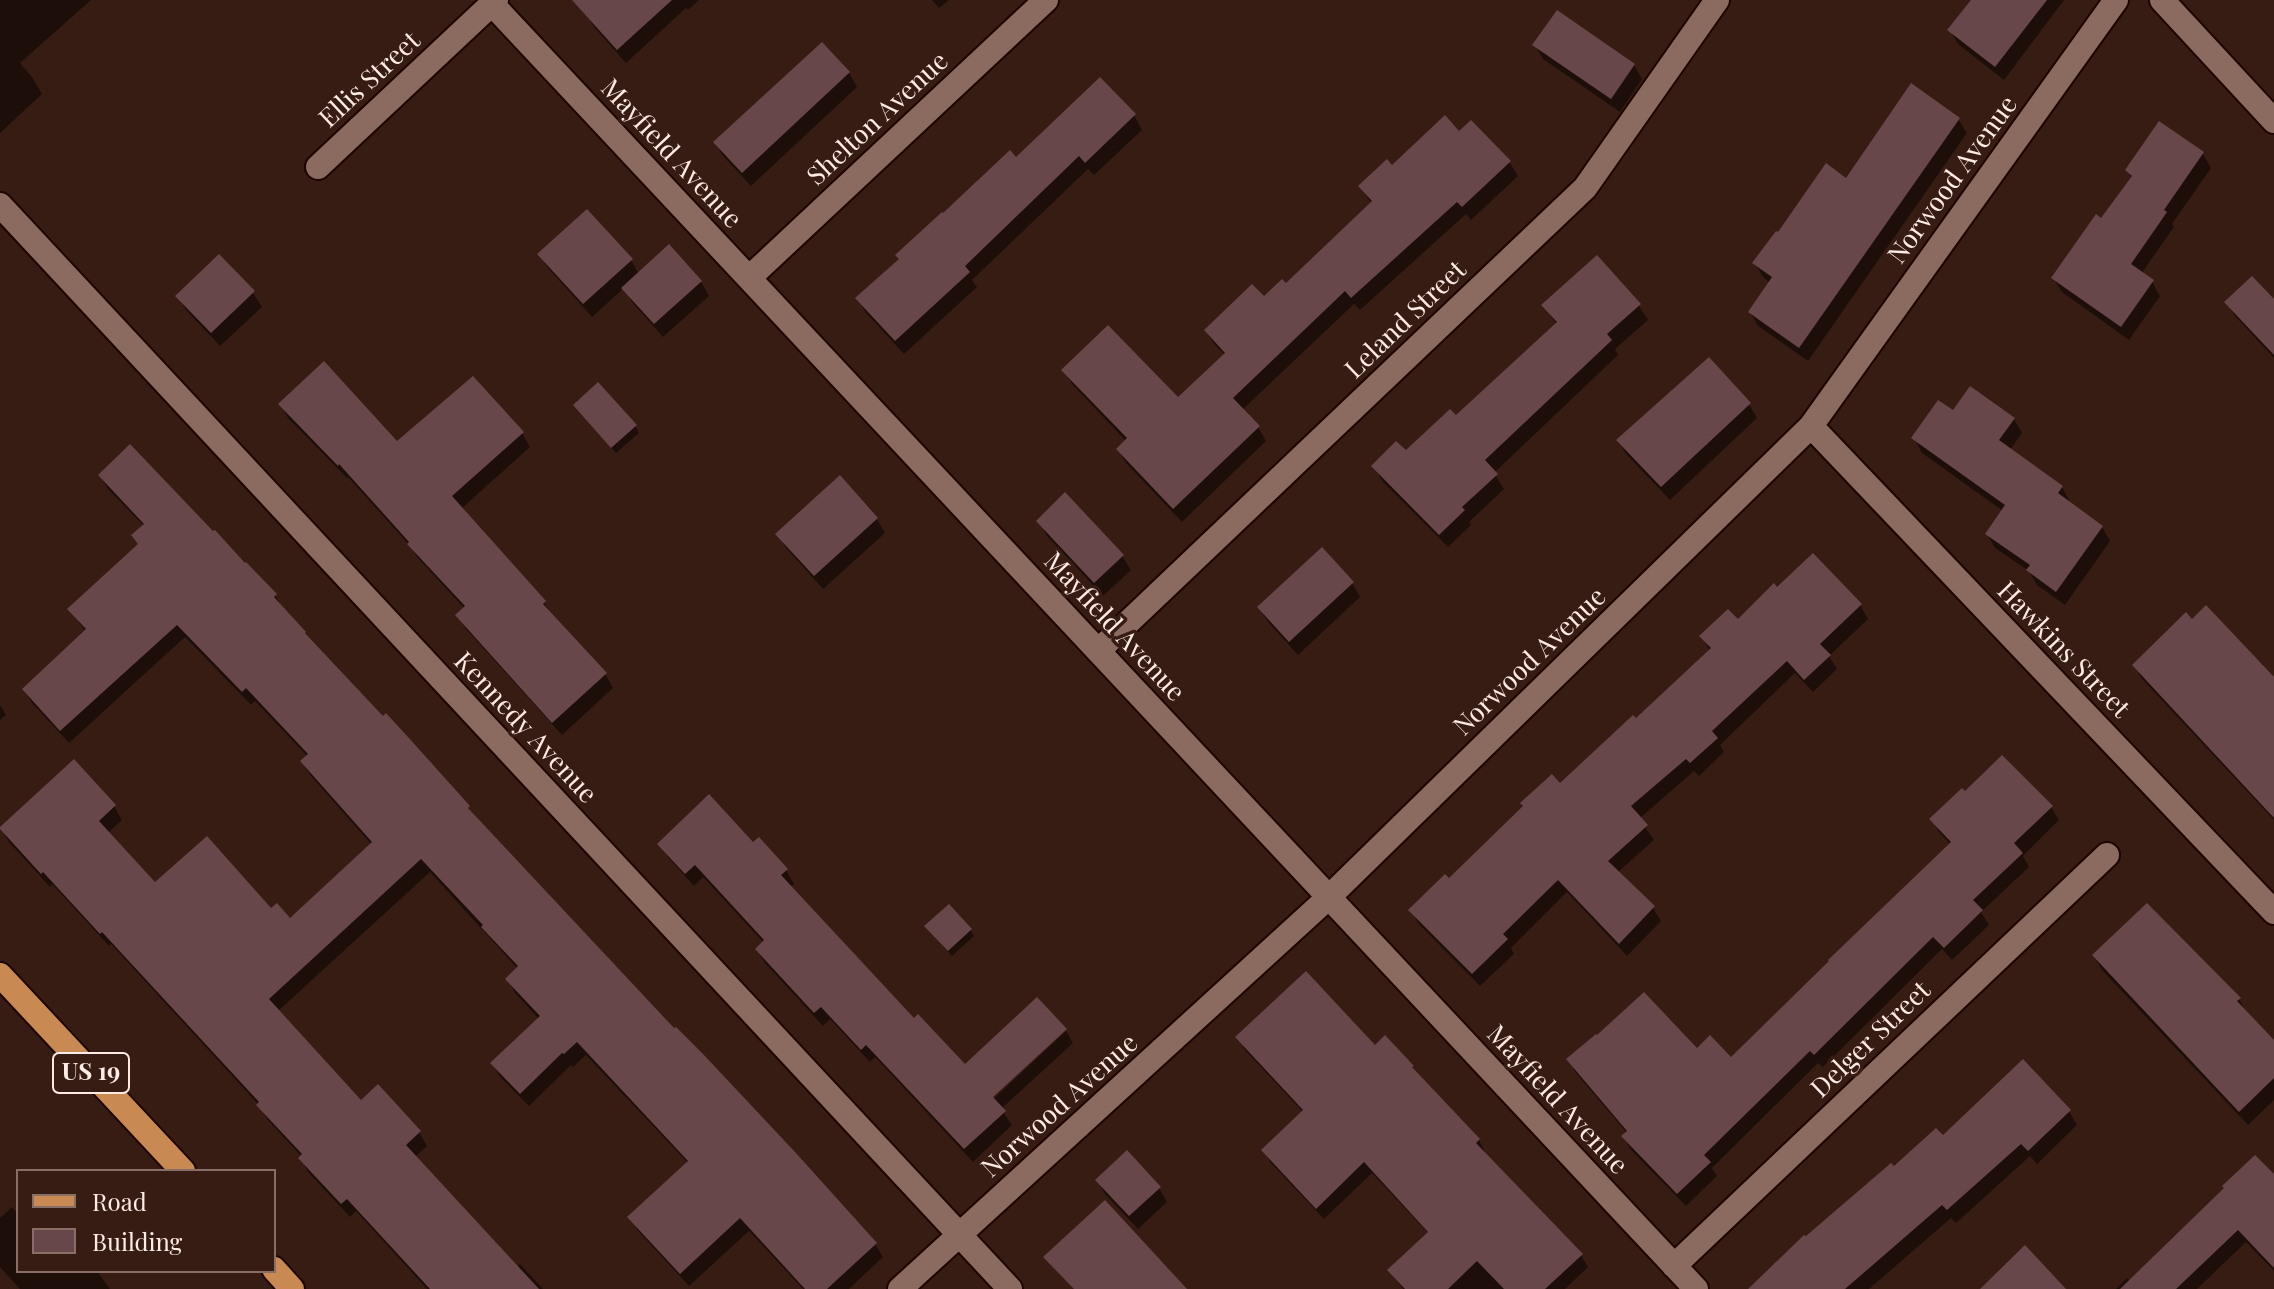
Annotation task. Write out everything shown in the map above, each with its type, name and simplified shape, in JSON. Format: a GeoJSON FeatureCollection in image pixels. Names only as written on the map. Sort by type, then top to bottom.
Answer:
{"type":"FeatureCollection","features":[{"type":"Feature","properties":{"kind":"main road","name":"US 19"},"geometry":{"type":"LineString","coordinates":[[0,975],[181,1169]]}},
{"type":"Feature","properties":{"kind":"main road"},"geometry":{"type":"LineString","coordinates":[[276,1271],[292,1289]]}},
{"type":"Feature","properties":{"kind":"street","name":"Shelton Avenue"},"geometry":{"type":"LineString","coordinates":[[749,278],[1046,0]]}},
{"type":"Feature","properties":{"kind":"street","name":"Leland Street"},"geometry":{"type":"LineString","coordinates":[[1098,651],[1585,188],[1717,0]]}},
{"type":"Feature","properties":{"kind":"street","name":"Norwood Avenue"},"geometry":{"type":"LineString","coordinates":[[900,1289],[1329,897],[1811,426],[2116,0]]}},
{"type":"Feature","properties":{"kind":"street"},"geometry":{"type":"LineString","coordinates":[[2162,0],[2274,121]]}},
{"type":"Feature","properties":{"kind":"street","name":"Mayfield Avenue"},"geometry":{"type":"LineString","coordinates":[[494,2],[1696,1289]]}},
{"type":"Feature","properties":{"kind":"street","name":"Ellis Street"},"geometry":{"type":"LineString","coordinates":[[318,167],[494,2]]}},
{"type":"Feature","properties":{"kind":"street","name":"Kennedy Avenue"},"geometry":{"type":"LineString","coordinates":[[0,205],[1010,1289]]}},
{"type":"Feature","properties":{"kind":"street","name":"Hawkins Street"},"geometry":{"type":"LineString","coordinates":[[1811,426],[2274,912]]}},
{"type":"Feature","properties":{"kind":"street","name":"Delger Street"},"geometry":{"type":"LineString","coordinates":[[1674,1266],[2107,855]]}},
{"type":"Feature","properties":{"kind":"building"},"geometry":{"type":"Polygon","coordinates":[[[572,0],[672,0],[617,50],[572,0]]]}},
{"type":"Feature","properties":{"kind":"building"},"geometry":{"type":"Polygon","coordinates":[[[1971,0],[2047,0],[1995,67],[1947,30],[1971,0]]]}},
{"type":"Feature","properties":{"kind":"building"},"geometry":{"type":"Polygon","coordinates":[[[1557,10],[1635,64],[1611,99],[1532,45],[1557,10]]]}},
{"type":"Feature","properties":{"kind":"building"},"geometry":{"type":"Polygon","coordinates":[[[822,42],[850,72],[742,173],[713,142],[822,42]]]}},
{"type":"Feature","properties":{"kind":"building"},"geometry":{"type":"Polygon","coordinates":[[[1100,77],[1136,114],[1085,163],[1079,156],[965,266],[970,272],[895,341],[855,298],[899,259],[895,255],[1010,150],[1016,157],[1100,77]]]}},
{"type":"Feature","properties":{"kind":"building"},"geometry":{"type":"Polygon","coordinates":[[[1911,83],[1960,118],[1799,348],[1748,312],[1772,277],[1752,263],[1778,232],[1826,163],[1846,178],[1911,83]]]}},
{"type":"Feature","properties":{"kind":"building"},"geometry":{"type":"Polygon","coordinates":[[[1445,115],[1459,131],[1471,120],[1511,161],[1462,207],[1457,202],[1351,298],[1345,291],[1233,398],[1260,426],[1173,509],[1116,449],[1127,438],[1061,370],[1108,325],[1178,397],[1225,353],[1204,330],[1252,284],[1264,296],[1282,279],[1286,283],[1372,201],[1358,186],[1387,159],[1392,165],[1445,115]]]}},
{"type":"Feature","properties":{"kind":"building"},"geometry":{"type":"Polygon","coordinates":[[[2159,121],[2204,152],[2131,264],[2154,280],[2121,327],[2051,278],[2096,214],[2101,218],[2132,176],[2125,170],[2159,121]]]}},
{"type":"Feature","properties":{"kind":"building"},"geometry":{"type":"Polygon","coordinates":[[[587,209],[633,259],[583,304],[537,254],[587,209]]]}},
{"type":"Feature","properties":{"kind":"building"},"geometry":{"type":"Polygon","coordinates":[[[669,244],[702,281],[654,324],[621,288],[669,244]]]}},
{"type":"Feature","properties":{"kind":"building"},"geometry":{"type":"Polygon","coordinates":[[[219,254],[255,291],[211,333],[175,296],[219,254]]]}},
{"type":"Feature","properties":{"kind":"building"},"geometry":{"type":"Polygon","coordinates":[[[1597,255],[1641,304],[1607,334],[1612,340],[1485,460],[1498,474],[1462,507],[1465,510],[1439,535],[1371,466],[1396,441],[1406,450],[1450,409],[1456,415],[1557,322],[1541,305],[1597,255]]]}},
{"type":"Feature","properties":{"kind":"building"},"geometry":{"type":"Polygon","coordinates":[[[2252,276],[2274,299],[2274,355],[2224,302],[2252,276]]]}},
{"type":"Feature","properties":{"kind":"building"},"geometry":{"type":"Polygon","coordinates":[[[1709,357],[1751,403],[1661,487],[1616,440],[1709,357]]]}},
{"type":"Feature","properties":{"kind":"building"},"geometry":{"type":"Polygon","coordinates":[[[324,361],[397,441],[473,376],[524,432],[452,496],[546,601],[543,604],[607,673],[552,723],[455,615],[465,606],[339,464],[278,404],[324,361]]]}},
{"type":"Feature","properties":{"kind":"building"},"geometry":{"type":"Polygon","coordinates":[[[598,382],[637,425],[611,448],[573,405],[598,382]]]}},
{"type":"Feature","properties":{"kind":"building"},"geometry":{"type":"Polygon","coordinates":[[[1970,386],[2015,418],[1999,440],[2063,486],[2058,493],[2103,526],[2056,592],[2026,570],[2030,565],[1985,534],[2005,505],[1911,438],[1938,400],[1953,410],[1970,386]]]}},
{"type":"Feature","properties":{"kind":"building"},"geometry":{"type":"Polygon","coordinates":[[[130,444],[277,594],[274,597],[305,633],[383,716],[386,713],[470,806],[468,808],[674,1028],[703,1054],[877,1243],[827,1289],[805,1289],[740,1218],[680,1274],[627,1217],[688,1161],[577,1042],[520,1094],[490,1063],[540,1016],[505,979],[518,966],[421,859],[269,999],[361,1100],[378,1084],[421,1131],[406,1145],[539,1289],[430,1289],[347,1199],[341,1204],[298,1158],[302,1154],[256,1105],[259,1102],[102,932],[100,934],[0,829],[74,759],[116,805],[99,821],[155,882],[207,836],[271,908],[277,903],[290,918],[372,842],[300,761],[308,754],[246,688],[242,692],[177,625],[60,731],[22,689],[86,629],[67,609],[138,544],[131,535],[144,524],[98,475],[130,444]]]}},
{"type":"Feature","properties":{"kind":"building"},"geometry":{"type":"Polygon","coordinates":[[[840,475],[878,518],[814,576],[775,534],[840,475]]]}},
{"type":"Feature","properties":{"kind":"building"},"geometry":{"type":"Polygon","coordinates":[[[1065,492],[1124,555],[1094,583],[1036,521],[1065,492]]]}},
{"type":"Feature","properties":{"kind":"building"},"geometry":{"type":"Polygon","coordinates":[[[1322,547],[1354,582],[1289,642],[1257,607],[1322,547]]]}},
{"type":"Feature","properties":{"kind":"building"},"geometry":{"type":"Polygon","coordinates":[[[1813,553],[1862,604],[1820,644],[1831,655],[1804,680],[1787,661],[1712,731],[1718,738],[1690,763],[1686,759],[1631,806],[1648,825],[1608,861],[1655,906],[1619,944],[1558,880],[1503,934],[1508,939],[1472,974],[1408,910],[1445,874],[1449,878],[1552,774],[1560,783],[1711,648],[1699,636],[1728,609],[1738,619],[1774,583],[1777,587],[1813,553]]]}},
{"type":"Feature","properties":{"kind":"building"},"geometry":{"type":"Polygon","coordinates":[[[2206,605],[2274,677],[2274,818],[2132,665],[2186,612],[2192,619],[2206,605]]]}},
{"type":"Feature","properties":{"kind":"building"},"geometry":{"type":"Polygon","coordinates":[[[2002,755],[2053,806],[2014,843],[2023,853],[1973,900],[1983,910],[1944,948],[1933,937],[1814,1055],[1810,1051],[1704,1155],[1711,1162],[1677,1194],[1621,1136],[1627,1131],[1566,1059],[1644,992],[1697,1048],[1710,1035],[1731,1057],[1951,842],[1929,819],[1962,788],[1965,791],[2002,755]]]}},
{"type":"Feature","properties":{"kind":"building"},"geometry":{"type":"Polygon","coordinates":[[[709,794],[753,842],[759,837],[788,869],[781,875],[914,1018],[918,1014],[965,1064],[1037,997],[1067,1029],[993,1097],[1006,1111],[964,1149],[866,1045],[861,1050],[821,1007],[814,1013],[755,949],[764,940],[695,865],[685,874],[657,844],[709,794]]]}},
{"type":"Feature","properties":{"kind":"building"},"geometry":{"type":"Polygon","coordinates":[[[2147,903],[2241,998],[2237,1001],[2274,1040],[2274,1078],[2239,1112],[2092,955],[2147,903]]]}},
{"type":"Feature","properties":{"kind":"building"},"geometry":{"type":"Polygon","coordinates":[[[949,904],[972,929],[948,951],[924,926],[949,904]]]}},
{"type":"Feature","properties":{"kind":"building"},"geometry":{"type":"Polygon","coordinates":[[[1306,971],[1375,1045],[1385,1035],[1480,1139],[1476,1143],[1583,1254],[1545,1289],[1504,1289],[1477,1261],[1448,1289],[1405,1289],[1387,1270],[1428,1232],[1364,1162],[1316,1209],[1261,1150],[1303,1110],[1235,1037],[1306,971]]]}},
{"type":"Feature","properties":{"kind":"building"},"geometry":{"type":"Polygon","coordinates":[[[2023,1059],[2071,1110],[2028,1151],[2021,1144],[1947,1210],[1942,1205],[1845,1289],[1748,1289],[1804,1235],[1891,1163],[1894,1166],[1936,1128],[1943,1135],[2023,1059]]]}},
{"type":"Feature","properties":{"kind":"building"},"geometry":{"type":"Polygon","coordinates":[[[1127,1150],[1161,1187],[1129,1216],[1095,1180],[1127,1150]]]}},
{"type":"Feature","properties":{"kind":"building"},"geometry":{"type":"Polygon","coordinates":[[[2255,1155],[2274,1174],[2274,1268],[2238,1230],[2176,1289],[2120,1289],[2224,1188],[2222,1186],[2255,1155]]]}},
{"type":"Feature","properties":{"kind":"building"},"geometry":{"type":"Polygon","coordinates":[[[1105,1200],[1187,1289],[1074,1289],[1043,1257],[1105,1200]]]}},
{"type":"Feature","properties":{"kind":"building"},"geometry":{"type":"Polygon","coordinates":[[[2025,1245],[2066,1289],[1980,1289],[2025,1245]]]}}]}
